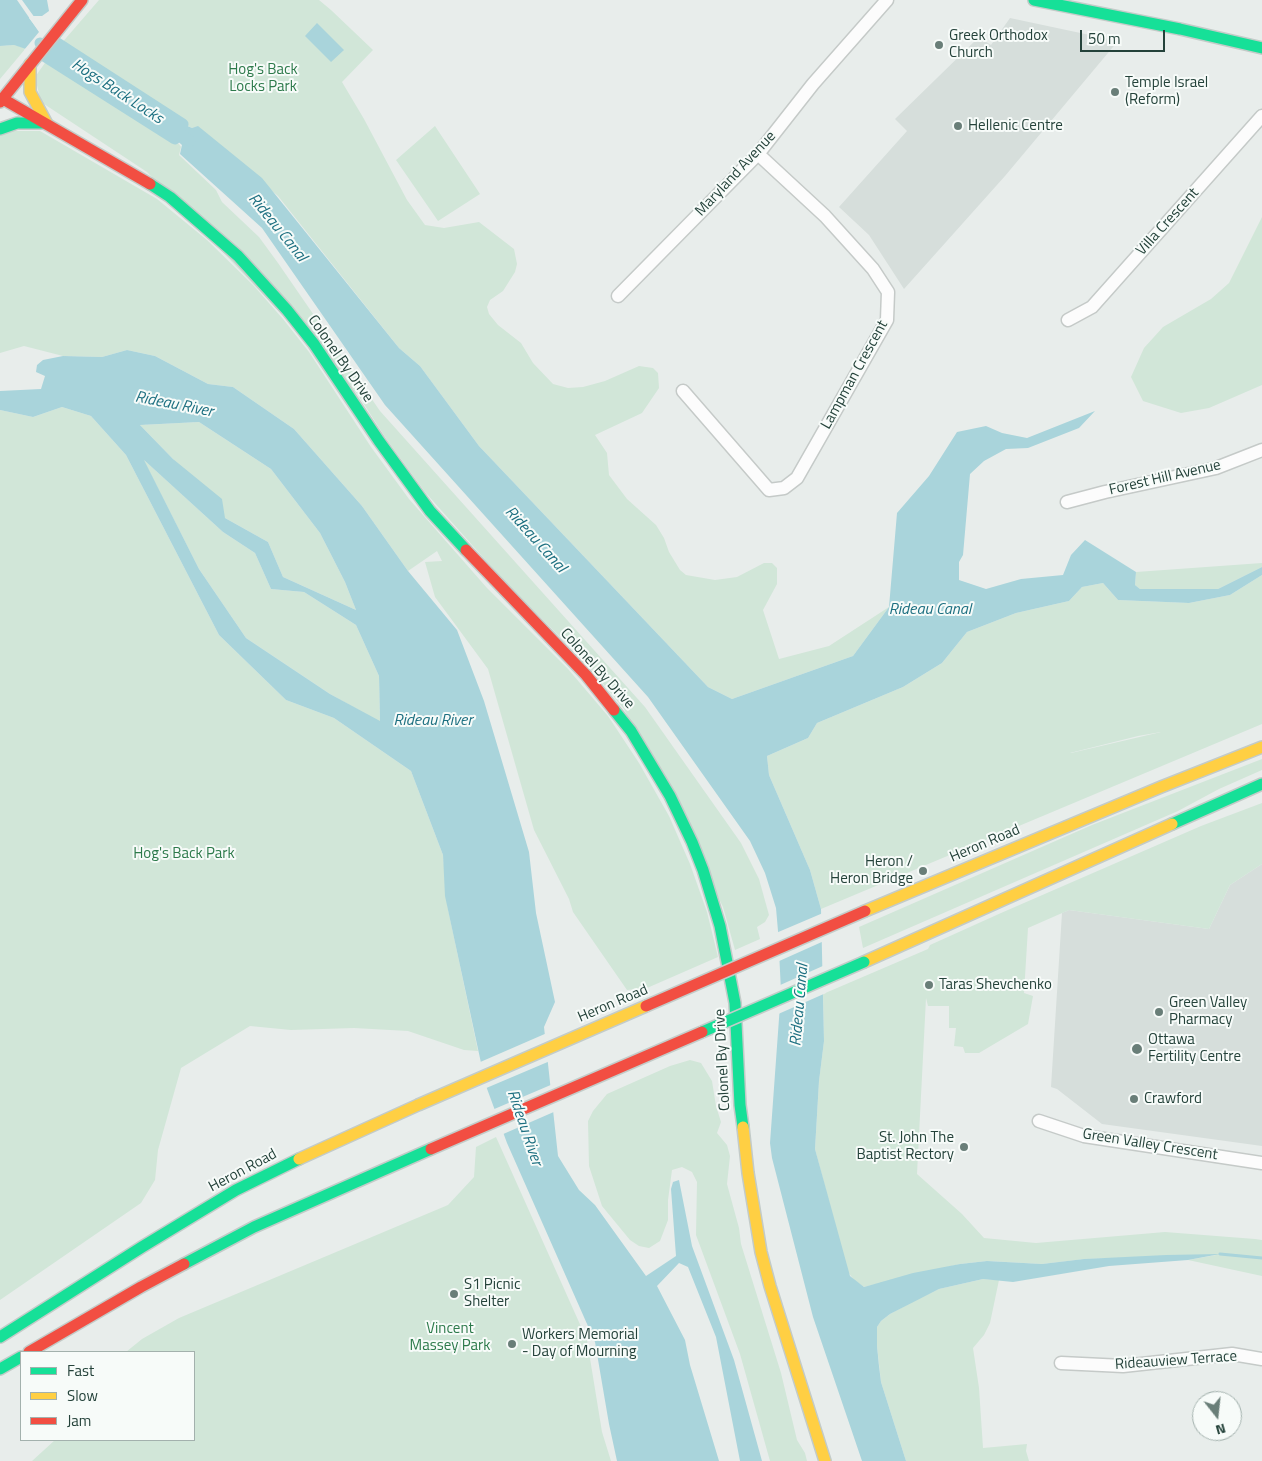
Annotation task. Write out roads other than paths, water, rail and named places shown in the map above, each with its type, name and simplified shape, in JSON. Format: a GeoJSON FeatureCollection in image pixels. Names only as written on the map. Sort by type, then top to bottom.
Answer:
{"type":"FeatureCollection","features":[{"type":"Feature","properties":{"kind":"main road"},"geometry":{"type":"LineString","coordinates":[[1034,0],[1180,29],[1262,48]]}},
{"type":"Feature","properties":{"kind":"main road"},"geometry":{"type":"LineString","coordinates":[[1,100],[78,4]]}},
{"type":"Feature","properties":{"kind":"main road"},"geometry":{"type":"LineString","coordinates":[[30,64],[29,84],[31,98],[47,123]]}},
{"type":"Feature","properties":{"kind":"main road","name":"Colonel By Drive"},"geometry":{"type":"LineString","coordinates":[[1,100],[47,123],[126,169],[170,198],[238,256],[287,310],[314,344],[379,441],[430,511],[586,675],[631,730],[670,796],[703,870],[724,942],[735,1003],[741,1115],[761,1252],[825,1461]]}},
{"type":"Feature","properties":{"kind":"main road"},"geometry":{"type":"LineString","coordinates":[[0,129],[17,123],[47,123]]}},
{"type":"Feature","properties":{"kind":"main road","name":"Heron Road"},"geometry":{"type":"LineString","coordinates":[[0,1337],[236,1190],[284,1165],[865,911],[1152,790],[1262,747]]}},
{"type":"Feature","properties":{"kind":"main road"},"geometry":{"type":"LineString","coordinates":[[31,1351],[142,1287],[254,1227],[864,962],[1262,784]]}},
{"type":"Feature","properties":{"kind":"main road"},"geometry":{"type":"LineString","coordinates":[[1147,836],[1246,804]]}},
{"type":"Feature","properties":{"kind":"main road"},"geometry":{"type":"LineString","coordinates":[[0,1369],[20,1358]]}},
{"type":"Feature","properties":{"kind":"street","name":"Maryland Avenue"},"geometry":{"type":"LineString","coordinates":[[618,296],[758,154],[813,84],[887,0]]}},
{"type":"Feature","properties":{"kind":"street","name":"Villa Crescent"},"geometry":{"type":"LineString","coordinates":[[1068,320],[1092,307],[1262,116]]}},
{"type":"Feature","properties":{"kind":"street","name":"Lampman Crescent"},"geometry":{"type":"LineString","coordinates":[[684,391],[769,490],[784,488],[797,478],[887,320],[888,292],[873,270],[825,216],[758,154]]}},
{"type":"Feature","properties":{"kind":"street","name":"Forest Hill Avenue"},"geometry":{"type":"LineString","coordinates":[[1067,502],[1216,468],[1262,450]]}},
{"type":"Feature","properties":{"kind":"street","name":"Green Valley Crescent"},"geometry":{"type":"LineString","coordinates":[[1039,1121],[1084,1136],[1262,1163]]}},
{"type":"Feature","properties":{"kind":"street","name":"Rideauview Terrace"},"geometry":{"type":"LineString","coordinates":[[1061,1363],[1123,1366],[1232,1354],[1262,1359]]}},
{"type":"Feature","properties":{"kind":"water"},"geometry":{"type":"Polygon","coordinates":[[[0,0],[47,0],[49,11],[42,16],[32,16],[29,18],[39,31],[53,40],[41,54],[14,45],[0,46],[0,0]]]}},
{"type":"Feature","properties":{"kind":"water"},"geometry":{"type":"Polygon","coordinates":[[[317,23],[344,50],[331,62],[305,36],[317,23]]]}},
{"type":"Feature","properties":{"kind":"water","name":"Rideau Canal"},"geometry":{"type":"Polygon","coordinates":[[[183,124],[192,128],[198,126],[262,178],[399,348],[420,366],[479,446],[708,687],[732,699],[853,656],[889,607],[897,513],[929,476],[957,432],[986,426],[1002,433],[1027,438],[1095,411],[1079,428],[1028,448],[1006,449],[984,461],[970,474],[963,555],[959,562],[959,580],[986,589],[1021,579],[1063,575],[1071,555],[1085,540],[1136,572],[1135,585],[1140,589],[1218,589],[1262,567],[1262,575],[1230,595],[1189,603],[1118,600],[1103,583],[1082,587],[1069,601],[1016,613],[967,632],[942,663],[903,687],[817,723],[808,738],[767,756],[769,775],[810,870],[821,909],[824,1041],[819,1081],[815,1149],[850,1276],[864,1287],[913,1273],[987,1261],[1042,1264],[1084,1259],[1220,1254],[1188,1260],[1109,1266],[1013,1282],[983,1279],[939,1289],[890,1314],[877,1327],[879,1366],[881,1382],[906,1461],[862,1461],[813,1317],[772,1158],[770,1143],[781,991],[778,931],[776,908],[765,873],[750,841],[648,697],[385,405],[262,228],[180,154],[182,145],[175,139],[183,124]]]}},
{"type":"Feature","properties":{"kind":"water","name":"Rideau River"},"geometry":{"type":"Polygon","coordinates":[[[127,350],[155,356],[208,384],[233,387],[294,429],[362,506],[408,571],[457,630],[484,701],[529,852],[536,913],[555,1002],[544,1027],[558,1156],[579,1190],[595,1205],[646,1276],[676,1256],[671,1189],[673,1182],[679,1180],[692,1246],[734,1360],[762,1461],[740,1461],[716,1337],[688,1267],[679,1263],[657,1286],[685,1340],[690,1365],[719,1461],[617,1461],[595,1342],[507,1143],[486,1086],[445,896],[443,855],[411,771],[334,718],[286,700],[219,635],[126,455],[91,416],[62,407],[33,417],[0,410],[0,391],[41,389],[45,376],[36,372],[37,365],[43,360],[63,356],[102,357],[127,350]],[[199,422],[140,425],[173,459],[222,499],[225,518],[268,542],[283,577],[356,610],[345,582],[320,533],[271,469],[199,422]],[[144,460],[199,569],[246,638],[330,694],[380,721],[379,676],[356,625],[304,592],[271,589],[255,553],[223,532],[144,460]]]}},
{"type":"Feature","properties":{"kind":"waterway"},"geometry":{"type":"LineString","coordinates":[[53,40],[183,124],[175,139],[41,54],[53,40]]}},
{"type":"Feature","properties":{"kind":"waterway","name":"Hogs Back Locks"},"geometry":{"type":"LineString","coordinates":[[40,43],[176,130],[190,141]]}},
{"type":"Feature","properties":{"kind":"waterway"},"geometry":{"type":"LineString","coordinates":[[1220,1254],[1262,1258]]}},
{"type":"Feature","properties":{"kind":"place","name":"Greek Orthodox Church"},"geometry":{"type":"Point","coordinates":[939,45]}},
{"type":"Feature","properties":{"kind":"place","name":"Temple Israel (Reform)"},"geometry":{"type":"Point","coordinates":[1115,92]}},
{"type":"Feature","properties":{"kind":"place","name":"Hellenic Centre"},"geometry":{"type":"Point","coordinates":[958,126]}},
{"type":"Feature","properties":{"kind":"place","name":"Heron / Heron Bridge"},"geometry":{"type":"Point","coordinates":[923,871]}},
{"type":"Feature","properties":{"kind":"place","name":"Taras Shevchenko"},"geometry":{"type":"Point","coordinates":[929,985]}},
{"type":"Feature","properties":{"kind":"place","name":"Green Valley Pharmacy"},"geometry":{"type":"Point","coordinates":[1159,1012]}},
{"type":"Feature","properties":{"kind":"place","name":"Ottawa Fertility Centre"},"geometry":{"type":"Point","coordinates":[1137,1049]}},
{"type":"Feature","properties":{"kind":"place","name":"Crawford"},"geometry":{"type":"Point","coordinates":[1134,1099]}},
{"type":"Feature","properties":{"kind":"place","name":"St. John The Baptist Rectory"},"geometry":{"type":"Point","coordinates":[964,1147]}},
{"type":"Feature","properties":{"kind":"place","name":"S1 Picnic Shelter"},"geometry":{"type":"Point","coordinates":[454,1294]}},
{"type":"Feature","properties":{"kind":"place","name":"Workers Memorial - Day of Mourning"},"geometry":{"type":"Point","coordinates":[512,1344]}},
{"type":"Feature","properties":{"kind":"park label","name":"Hog's Back Locks Park"},"geometry":{"type":"Point","coordinates":[263,78]}},
{"type":"Feature","properties":{"kind":"park label","name":"Hog's Back Park"},"geometry":{"type":"Point","coordinates":[184,854]}},
{"type":"Feature","properties":{"kind":"park label","name":"Vincent Massey Park"},"geometry":{"type":"Point","coordinates":[450,1338]}}]}
